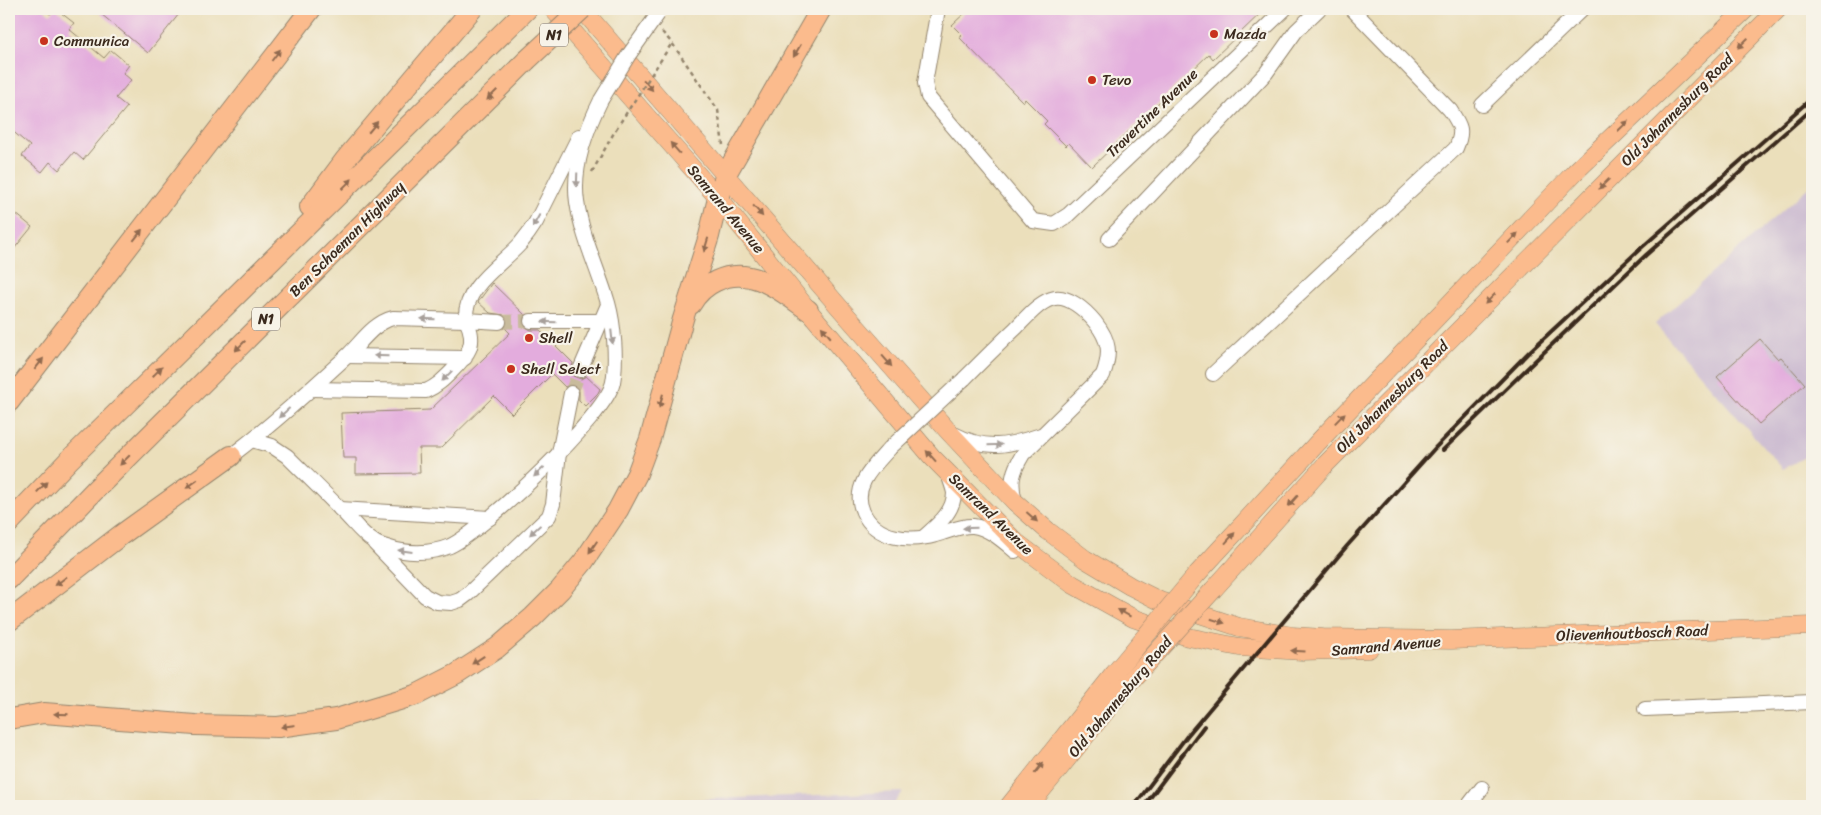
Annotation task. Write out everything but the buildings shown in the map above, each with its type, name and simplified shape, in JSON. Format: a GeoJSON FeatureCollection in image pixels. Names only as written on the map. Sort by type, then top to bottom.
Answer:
{"type":"FeatureCollection","features":[{"type":"Feature","properties":{"kind":"highway"},"geometry":{"type":"LineString","coordinates":[[9,402],[312,9]]}},
{"type":"Feature","properties":{"kind":"highway"},"geometry":{"type":"LineString","coordinates":[[268,262],[346,160],[472,9]]}},
{"type":"Feature","properties":{"kind":"highway","name":"N1"},"geometry":{"type":"LineString","coordinates":[[9,522],[268,262],[527,9]]}},
{"type":"Feature","properties":{"kind":"highway","name":"Ben Schoeman Highway"},"geometry":{"type":"LineString","coordinates":[[9,579],[96,489],[526,61],[582,9]]}},
{"type":"Feature","properties":{"kind":"highway"},"geometry":{"type":"LineString","coordinates":[[9,719],[44,713],[195,725],[278,727],[336,719],[416,695],[457,674],[497,648],[533,617],[560,590],[584,561],[618,510],[637,474],[650,440],[683,319],[726,174],[821,9]]}},
{"type":"Feature","properties":{"kind":"highway"},"geometry":{"type":"LineString","coordinates":[[683,319],[695,297],[709,284],[726,276],[742,275],[759,279],[775,286],[808,310]]}},
{"type":"Feature","properties":{"kind":"highway"},"geometry":{"type":"LineString","coordinates":[[9,622],[122,535],[232,456]]}},
{"type":"Feature","properties":{"kind":"main road","name":"Samrand Avenue"},"geometry":{"type":"LineString","coordinates":[[553,9],[718,198],[808,310],[932,456],[1016,542],[1072,584],[1143,622],[1188,637],[1239,647],[1302,651],[1350,651],[1404,647],[1451,640]]}},
{"type":"Feature","properties":{"kind":"main road","name":"Samrand Avenue"},"geometry":{"type":"LineString","coordinates":[[582,9],[949,432],[1016,502],[1048,531],[1100,568],[1153,598],[1239,627],[1293,636],[1323,638],[1451,640]]}},
{"type":"Feature","properties":{"kind":"main road","name":"Old Johannesburg Road"},"geometry":{"type":"LineString","coordinates":[[1009,806],[1112,675],[1197,574],[1320,439],[1576,172],[1746,9]]}},
{"type":"Feature","properties":{"kind":"main road","name":"Old Johannesburg Road"},"geometry":{"type":"LineString","coordinates":[[1029,806],[1126,686],[1326,465],[1778,9]]}},
{"type":"Feature","properties":{"kind":"main road","name":"Olievenhoutbosch Road"},"geometry":{"type":"LineString","coordinates":[[1451,640],[1812,626]]}},
{"type":"Feature","properties":{"kind":"street","name":"Travertine Avenue"},"geometry":{"type":"LineString","coordinates":[[938,9],[925,83],[928,97],[1033,221],[1054,224],[1068,215],[1285,9]]}},
{"type":"Feature","properties":{"kind":"street"},"geometry":{"type":"LineString","coordinates":[[1109,239],[1266,73],[1296,31],[1319,9]]}},
{"type":"Feature","properties":{"kind":"street"},"geometry":{"type":"LineString","coordinates":[[1213,374],[1456,148],[1460,138],[1461,126],[1450,110],[1352,9]]}},
{"type":"Feature","properties":{"kind":"street"},"geometry":{"type":"LineString","coordinates":[[1482,105],[1582,9]]}},
{"type":"Feature","properties":{"kind":"street"},"geometry":{"type":"LineString","coordinates":[[311,388],[426,391],[440,384],[465,358],[472,340],[466,320],[466,310],[474,291],[528,235],[579,135],[628,56],[659,17]]}},
{"type":"Feature","properties":{"kind":"street"},"geometry":{"type":"LineString","coordinates":[[373,542],[401,551],[415,552],[448,546],[461,540],[490,518],[559,453],[607,396],[613,384],[614,357],[608,304],[580,220],[577,199],[580,154],[601,101]]}},
{"type":"Feature","properties":{"kind":"street"},"geometry":{"type":"LineString","coordinates":[[1016,502],[1012,488],[1014,467],[1023,454],[1103,375],[1107,363],[1107,342],[1099,328],[1088,313],[1070,300],[1052,298],[1035,308],[964,379],[890,448],[864,477],[859,492],[860,505],[865,518],[874,528],[886,535],[904,539],[974,526],[986,530],[1024,558],[1072,584]]}},
{"type":"Feature","properties":{"kind":"street"},"geometry":{"type":"LineString","coordinates":[[580,370],[608,304]]}},
{"type":"Feature","properties":{"kind":"street"},"geometry":{"type":"LineString","coordinates":[[232,456],[347,356],[377,325],[385,320],[393,318],[499,322]]}},
{"type":"Feature","properties":{"kind":"street"},"geometry":{"type":"LineString","coordinates":[[531,321],[602,321]]}},
{"type":"Feature","properties":{"kind":"street"},"geometry":{"type":"LineString","coordinates":[[347,356],[465,358]]}},
{"type":"Feature","properties":{"kind":"street"},"geometry":{"type":"LineString","coordinates":[[252,440],[272,446],[287,456],[425,596],[438,602],[451,603],[460,600],[549,516],[553,504],[559,453],[572,393]]}},
{"type":"Feature","properties":{"kind":"street"},"geometry":{"type":"LineString","coordinates":[[949,432],[971,442],[992,446],[1012,444],[1046,433]]}},
{"type":"Feature","properties":{"kind":"street"},"geometry":{"type":"LineString","coordinates":[[925,536],[941,521],[951,508],[954,493],[948,473]]}},
{"type":"Feature","properties":{"kind":"street"},"geometry":{"type":"LineString","coordinates":[[340,509],[490,518]]}},
{"type":"Feature","properties":{"kind":"street"},"geometry":{"type":"LineString","coordinates":[[1645,709],[1812,702]]}},
{"type":"Feature","properties":{"kind":"street"},"geometry":{"type":"LineString","coordinates":[[1468,806],[1482,788]]}},
{"type":"Feature","properties":{"kind":"path"},"geometry":{"type":"LineString","coordinates":[[659,17],[672,44],[718,110],[723,147]]}},
{"type":"Feature","properties":{"kind":"path"},"geometry":{"type":"LineString","coordinates":[[616,129],[672,44]]}},
{"type":"Feature","properties":{"kind":"shaded area"},"geometry":{"type":"Polygon","coordinates":[[[1812,184],[1812,453],[1783,469],[1655,324],[1812,184]]]}},
{"type":"Feature","properties":{"kind":"shaded area"},"geometry":{"type":"Polygon","coordinates":[[[903,792],[892,806],[517,806],[903,792]]]}},
{"type":"Feature","properties":{"kind":"tunnel"},"geometry":{"type":"LineString","coordinates":[[499,322],[531,321]]}},
{"type":"Feature","properties":{"kind":"tunnel"},"geometry":{"type":"LineString","coordinates":[[571,393],[580,370]]}},
{"type":"Feature","properties":{"kind":"railway"},"geometry":{"type":"LineString","coordinates":[[1134,806],[1187,736],[1347,546],[1435,448],[1529,352],[1640,249],[1812,98]]}},
{"type":"Feature","properties":{"kind":"railway"},"geometry":{"type":"LineString","coordinates":[[1443,450],[1646,255],[1812,109]]}},
{"type":"Feature","properties":{"kind":"railway"},"geometry":{"type":"LineString","coordinates":[[1144,806],[1204,726]]}},
{"type":"Feature","properties":{"kind":"place","name":"Mazda"},"geometry":{"type":"Point","coordinates":[1214,34]}},
{"type":"Feature","properties":{"kind":"place","name":"Communica"},"geometry":{"type":"Point","coordinates":[44,41]}},
{"type":"Feature","properties":{"kind":"place","name":"Tevo"},"geometry":{"type":"Point","coordinates":[1092,80]}},
{"type":"Feature","properties":{"kind":"place","name":"Shell"},"geometry":{"type":"Point","coordinates":[529,338]}},
{"type":"Feature","properties":{"kind":"place","name":"Shell Select"},"geometry":{"type":"Point","coordinates":[511,369]}}]}
